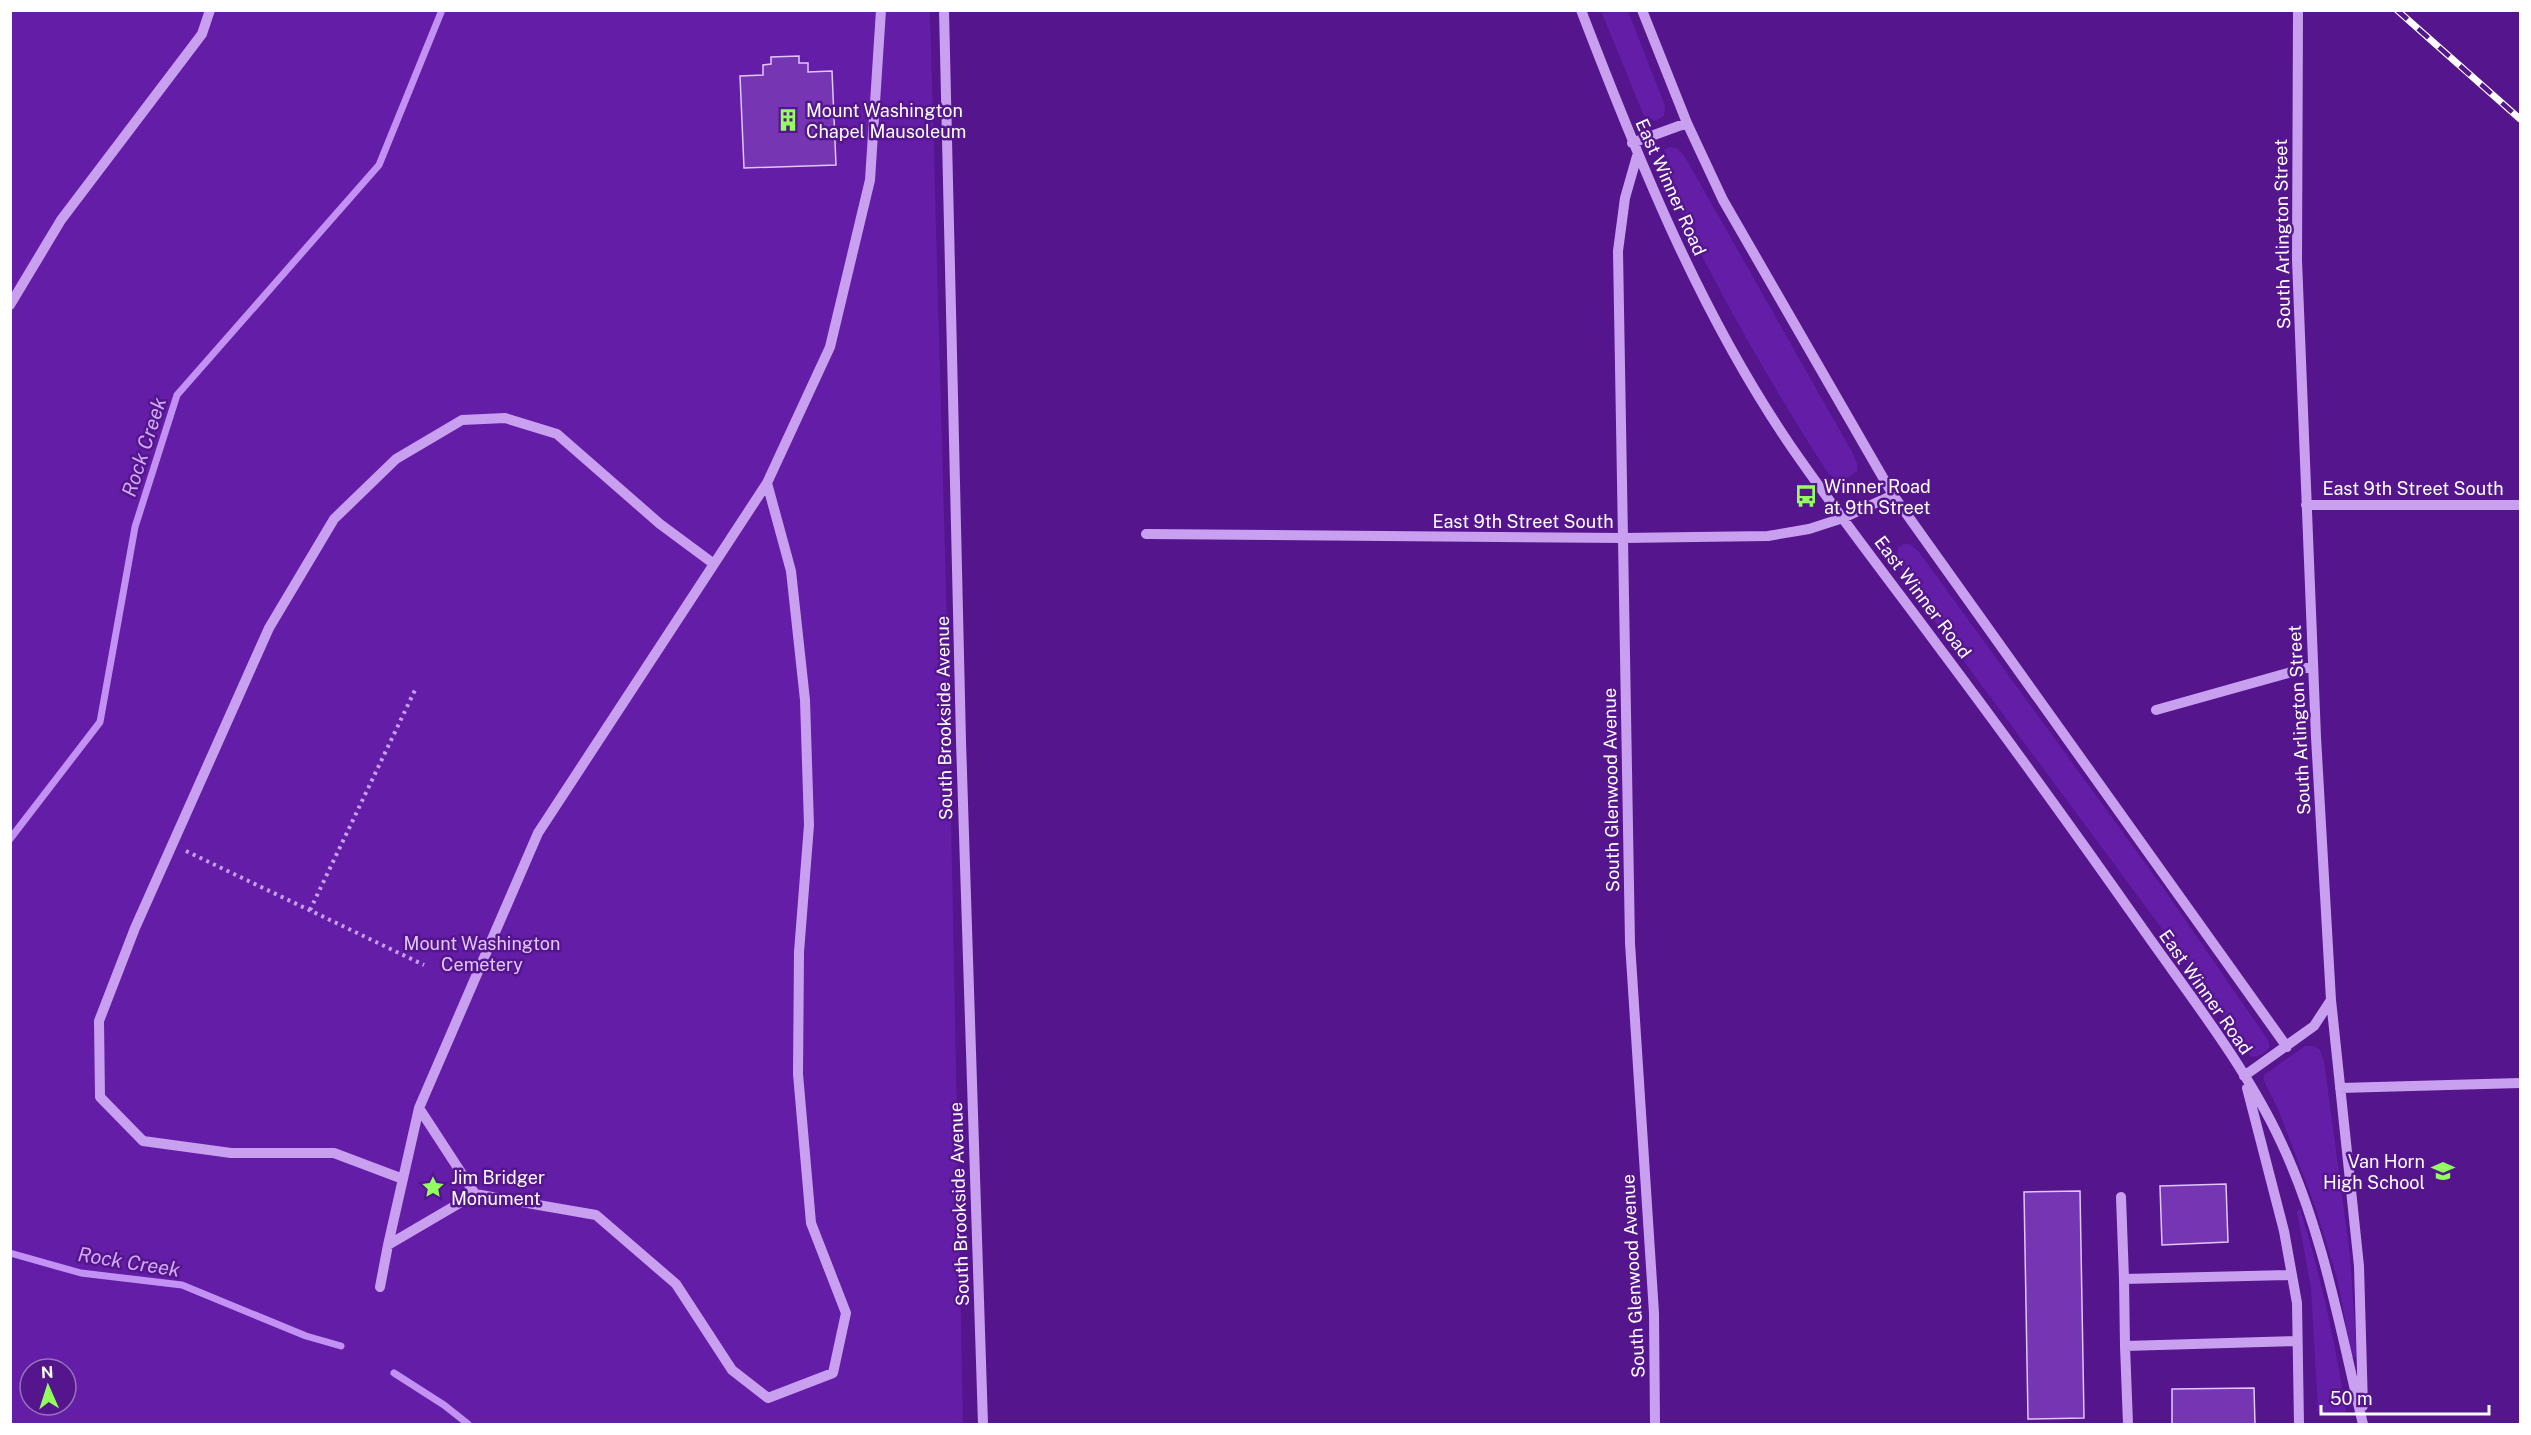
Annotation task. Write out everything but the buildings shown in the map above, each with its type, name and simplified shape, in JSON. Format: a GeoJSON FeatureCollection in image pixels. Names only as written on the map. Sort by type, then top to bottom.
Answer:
{"type":"FeatureCollection","features":[{"type":"Feature","properties":{"kind":"street"},"geometry":{"type":"LineString","coordinates":[[10,305],[61,220],[202,34],[210,10]]}},
{"type":"Feature","properties":{"kind":"street"},"geometry":{"type":"LineString","coordinates":[[380,1287],[419,1108],[538,833],[767,483],[830,347],[870,180],[881,10]]}},
{"type":"Feature","properties":{"kind":"street","name":"South Brookside Avenue"},"geometry":{"type":"LineString","coordinates":[[944,10],[961,753],[983,1425]]}},
{"type":"Feature","properties":{"kind":"street","name":"East Winner Road"},"geometry":{"type":"LineString","coordinates":[[1581,10],[1637,156],[1681,254],[1732,351],[1790,445],[2027,764],[2244,1076],[2280,1139],[2304,1194],[2323,1258],[2363,1425]]}},
{"type":"Feature","properties":{"kind":"street","name":"East Winner Road"},"geometry":{"type":"LineString","coordinates":[[1642,10],[1687,123],[1723,200],[1893,495],[2287,1047]]}},
{"type":"Feature","properties":{"kind":"street","name":"South Arlington Street"},"geometry":{"type":"LineString","coordinates":[[2298,11],[2296,260],[2313,666],[2331,1000],[2359,1266],[2363,1425]]}},
{"type":"Feature","properties":{"kind":"street"},"geometry":{"type":"LineString","coordinates":[[1632,143],[1687,123]]}},
{"type":"Feature","properties":{"kind":"street","name":"South Glenwood Avenue"},"geometry":{"type":"LineString","coordinates":[[1637,156],[1625,198],[1618,251],[1630,944],[1654,1313],[1655,1425]]}},
{"type":"Feature","properties":{"kind":"street"},"geometry":{"type":"LineString","coordinates":[[403,1179],[334,1153],[231,1153],[143,1141],[100,1097],[99,1022],[135,928],[269,628],[334,519],[396,459],[462,420],[505,418],[557,434],[660,524],[714,564]]}},
{"type":"Feature","properties":{"kind":"street"},"geometry":{"type":"LineString","coordinates":[[388,1245],[475,1194],[596,1215],[676,1284],[732,1370],[768,1398],[832,1373],[846,1313],[811,1222],[798,1074],[800,952],[809,825],[806,700],[790,571],[767,483]]}},
{"type":"Feature","properties":{"kind":"street","name":"East 9th Street South"},"geometry":{"type":"LineString","coordinates":[[1146,534],[1623,538],[1768,536],[1809,529],[1843,518],[1893,495]]}},
{"type":"Feature","properties":{"kind":"street","name":"East 9th Street South"},"geometry":{"type":"LineString","coordinates":[[2306,505],[2520,505]]}},
{"type":"Feature","properties":{"kind":"street"},"geometry":{"type":"LineString","coordinates":[[2156,710],[2313,666]]}},
{"type":"Feature","properties":{"kind":"street"},"geometry":{"type":"LineString","coordinates":[[2244,1076],[2314,1026],[2331,1000]]}},
{"type":"Feature","properties":{"kind":"street","name":"East Winner Road"},"geometry":{"type":"LineString","coordinates":[[2244,1076],[2284,1231],[2292,1275],[2296,1304],[2299,1425]]}},
{"type":"Feature","properties":{"kind":"street"},"geometry":{"type":"LineString","coordinates":[[2340,1088],[2520,1083]]}},
{"type":"Feature","properties":{"kind":"street"},"geometry":{"type":"LineString","coordinates":[[419,1108],[475,1194]]}},
{"type":"Feature","properties":{"kind":"street"},"geometry":{"type":"LineString","coordinates":[[2121,1197],[2128,1425]]}},
{"type":"Feature","properties":{"kind":"street"},"geometry":{"type":"LineString","coordinates":[[2124,1278],[2292,1275]]}},
{"type":"Feature","properties":{"kind":"street"},"geometry":{"type":"LineString","coordinates":[[2126,1346],[2297,1341]]}},
{"type":"Feature","properties":{"kind":"path"},"geometry":{"type":"LineString","coordinates":[[310,910],[416,688]]}},
{"type":"Feature","properties":{"kind":"path"},"geometry":{"type":"LineString","coordinates":[[172,844],[424,965]]}},
{"type":"Feature","properties":{"kind":"green space","name":"Mount Washington Cemetery"},"geometry":{"type":"Polygon","coordinates":[[[11,11],[930,11],[948,661],[963,1424],[11,1424],[11,11]]]}},
{"type":"Feature","properties":{"kind":"green space"},"geometry":{"type":"Polygon","coordinates":[[[1601,11],[1628,11],[1665,106],[1664,116],[1655,121],[1644,116],[1601,11]]]}},
{"type":"Feature","properties":{"kind":"green space"},"geometry":{"type":"Polygon","coordinates":[[[1671,147],[1678,149],[1685,157],[1851,450],[1857,463],[1857,471],[1846,479],[1836,479],[1829,474],[1813,450],[1730,310],[1702,257],[1666,171],[1665,149],[1671,147]]]}},
{"type":"Feature","properties":{"kind":"green space"},"geometry":{"type":"Polygon","coordinates":[[[1903,544],[1910,544],[1919,552],[2164,889],[2268,1040],[2270,1046],[2264,1053],[2251,1057],[2180,953],[1914,594],[1898,561],[1898,548],[1903,544]]]}},
{"type":"Feature","properties":{"kind":"green space"},"geometry":{"type":"Polygon","coordinates":[[[2305,1046],[2314,1046],[2320,1050],[2324,1061],[2350,1255],[2357,1357],[2352,1357],[2337,1278],[2315,1206],[2278,1109],[2264,1081],[2264,1075],[2305,1046]]]}},
{"type":"Feature","properties":{"kind":"green space"},"geometry":{"type":"Polygon","coordinates":[[[2300,1209],[2321,1284],[2332,1335],[2346,1411],[2342,1415],[2320,1415],[2318,1410],[2311,1288],[2297,1212],[2300,1209]]]}},
{"type":"Feature","properties":{"kind":"waterway","name":"Rock Creek"},"geometry":{"type":"LineString","coordinates":[[10,839],[100,722],[135,527],[177,395],[379,165],[442,10]]}},
{"type":"Feature","properties":{"kind":"waterway","name":"Rock Creek"},"geometry":{"type":"LineString","coordinates":[[10,1253],[81,1273],[182,1285],[306,1336],[341,1346]]}},
{"type":"Feature","properties":{"kind":"waterway","name":"Rock Creek"},"geometry":{"type":"LineString","coordinates":[[394,1373],[444,1405],[468,1424]]}},
{"type":"Feature","properties":{"kind":"railway"},"geometry":{"type":"LineString","coordinates":[[2397,10],[2520,119]]}},
{"type":"Feature","properties":{"kind":"place","name":"Mount Washington Chapel Mausoleum"},"geometry":{"type":"Point","coordinates":[788,120]}},
{"type":"Feature","properties":{"kind":"place","name":"Winner Road at 9th Street"},"geometry":{"type":"Point","coordinates":[1806,496]}},
{"type":"Feature","properties":{"kind":"place","name":"Van Horn High School"},"geometry":{"type":"Point","coordinates":[2443,1171]}},
{"type":"Feature","properties":{"kind":"place","name":"Jim Bridger Monument"},"geometry":{"type":"Point","coordinates":[433,1187]}}]}
